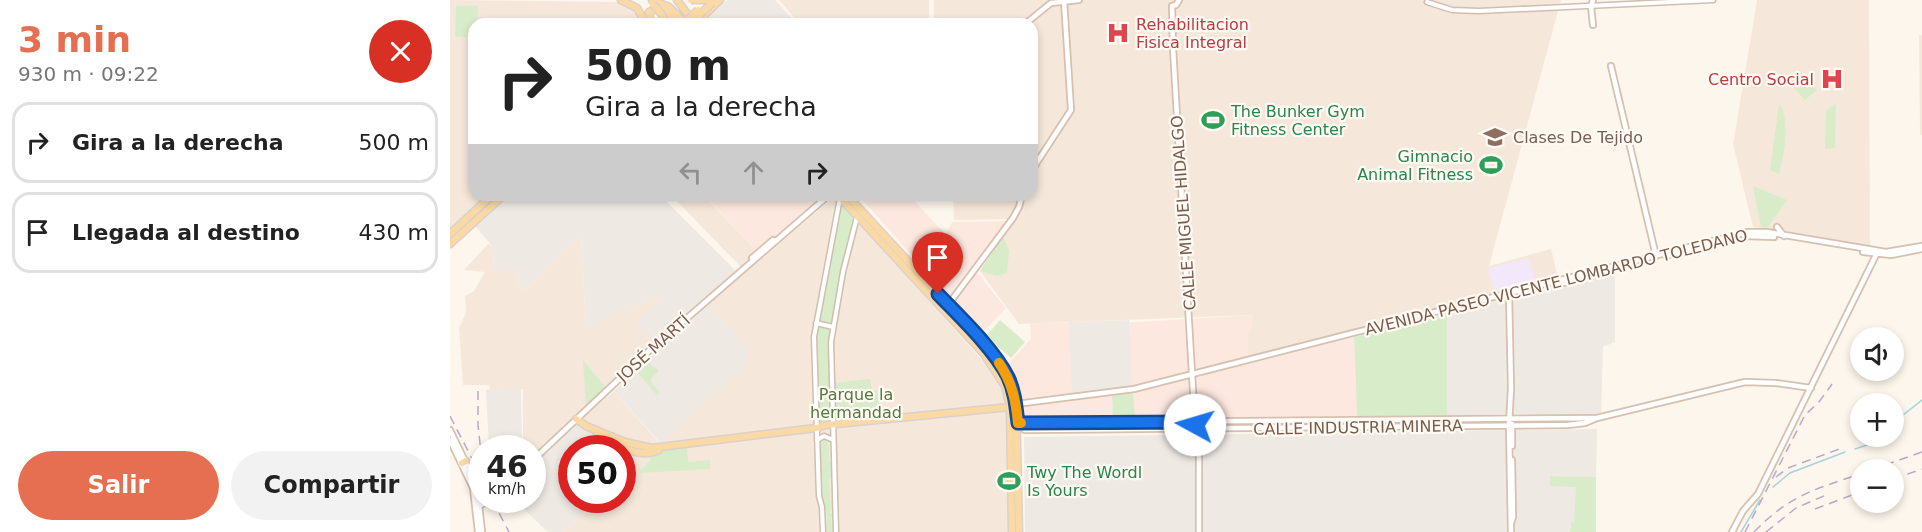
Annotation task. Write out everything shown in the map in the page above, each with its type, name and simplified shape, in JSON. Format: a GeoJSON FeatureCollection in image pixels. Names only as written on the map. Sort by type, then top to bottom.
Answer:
{"type":"FeatureCollection","features":[{"type":"Feature","properties":{"kind":"main road"},"geometry":{"type":"LineString","coordinates":[[621,0],[637,8],[643,18]]}},
{"type":"Feature","properties":{"kind":"main road"},"geometry":{"type":"LineString","coordinates":[[650,0],[663,18]]}},
{"type":"Feature","properties":{"kind":"main road"},"geometry":{"type":"LineString","coordinates":[[650,0],[669,7],[681,18]]}},
{"type":"Feature","properties":{"kind":"main road"},"geometry":{"type":"LineString","coordinates":[[665,0],[679,9]]}},
{"type":"Feature","properties":{"kind":"main road"},"geometry":{"type":"LineString","coordinates":[[675,0],[684,18]]}},
{"type":"Feature","properties":{"kind":"main road"},"geometry":{"type":"LineString","coordinates":[[691,0],[714,0]]}},
{"type":"Feature","properties":{"kind":"main road"},"geometry":{"type":"LineString","coordinates":[[692,18],[704,0]]}},
{"type":"Feature","properties":{"kind":"main road"},"geometry":{"type":"LineString","coordinates":[[694,18],[714,0]]}},
{"type":"Feature","properties":{"kind":"main road"},"geometry":{"type":"LineString","coordinates":[[698,10],[714,0]]}},
{"type":"Feature","properties":{"kind":"main road"},"geometry":{"type":"LineString","coordinates":[[704,18],[714,0]]}},
{"type":"Feature","properties":{"kind":"main road"},"geometry":{"type":"LineString","coordinates":[[1032,18],[1051,3],[1079,0]]}},
{"type":"Feature","properties":{"kind":"main road","name":"CALLE MIGUEL HIDALGO"},"geometry":{"type":"LineString","coordinates":[[1179,0],[1176,5],[1172,6],[1172,17],[1194,422]]}},
{"type":"Feature","properties":{"kind":"main road"},"geometry":{"type":"LineString","coordinates":[[1593,0],[1591,7],[1593,25]]}},
{"type":"Feature","properties":{"kind":"main road"},"geometry":{"type":"LineString","coordinates":[[1038,161],[1071,110],[1064,1]]}},
{"type":"Feature","properties":{"kind":"main road"},"geometry":{"type":"LineString","coordinates":[[650,18],[649,14],[654,8],[663,8],[676,18]]}},
{"type":"Feature","properties":{"kind":"main road"},"geometry":{"type":"LineString","coordinates":[[1611,66],[1656,257]]}},
{"type":"Feature","properties":{"kind":"main road"},"geometry":{"type":"LineString","coordinates":[[451,237],[486,201]]}},
{"type":"Feature","properties":{"kind":"main road"},"geometry":{"type":"LineString","coordinates":[[451,237],[496,201]]}},
{"type":"Feature","properties":{"kind":"main road","name":"JOSÉ MARTÍ"},"geometry":{"type":"LineString","coordinates":[[546,446],[761,250],[820,201]]}},
{"type":"Feature","properties":{"kind":"main road"},"geometry":{"type":"LineString","coordinates":[[846,201],[991,362],[1013,406]]}},
{"type":"Feature","properties":{"kind":"main road"},"geometry":{"type":"LineString","coordinates":[[847,201],[988,348],[1005,371],[1012,387],[1019,532]]}},
{"type":"Feature","properties":{"kind":"main road"},"geometry":{"type":"LineString","coordinates":[[948,305],[1013,218],[1020,201]]}},
{"type":"Feature","properties":{"kind":"main road"},"geometry":{"type":"LineString","coordinates":[[1778,227],[1784,236]]}},
{"type":"Feature","properties":{"kind":"main road","name":"AVENIDA PASEO VICENTE LOMBARDO TOLEDANO"},"geometry":{"type":"LineString","coordinates":[[1013,406],[1134,389],[1192,373],[1250,362],[1748,232],[1760,232],[1877,253]]}},
{"type":"Feature","properties":{"kind":"main road","name":"AVENIDA PASEO VICENTE LOMBARDO TOLEDANO"},"geometry":{"type":"LineString","coordinates":[[1656,257],[1756,235],[1877,253],[1922,247]]}},
{"type":"Feature","properties":{"kind":"main road"},"geometry":{"type":"LineString","coordinates":[[1732,532],[1743,511],[1758,494],[1877,253]]}},
{"type":"Feature","properties":{"kind":"main road"},"geometry":{"type":"LineString","coordinates":[[1509,295],[1511,532]]}},
{"type":"Feature","properties":{"kind":"main road","name":"CALLE INDUSTRIA MINERA"},"geometry":{"type":"LineString","coordinates":[[1014,424],[1199,429],[1568,425],[1585,423],[1597,418],[1745,382],[1776,383],[1811,388]]}},
{"type":"Feature","properties":{"kind":"main road"},"geometry":{"type":"LineString","coordinates":[[576,419],[635,445],[655,450],[826,425],[1013,406]]}},
{"type":"Feature","properties":{"kind":"main road","name":"JOSÉ MARTÍ"},"geometry":{"type":"LineString","coordinates":[[546,446],[586,409]]}},
{"type":"Feature","properties":{"kind":"main road","name":"CALLE INDUSTRIA MINERA"},"geometry":{"type":"LineString","coordinates":[[1014,424],[1025,430],[1032,430],[1194,422],[1510,417],[1597,418]]}},
{"type":"Feature","properties":{"kind":"main road"},"geometry":{"type":"LineString","coordinates":[[1524,418],[1524,425]]}},
{"type":"Feature","properties":{"kind":"main road"},"geometry":{"type":"LineString","coordinates":[[1194,422],[1199,429],[1199,532]]}},
{"type":"Feature","properties":{"kind":"main road"},"geometry":{"type":"LineString","coordinates":[[1032,423],[1032,430]]}},
{"type":"Feature","properties":{"kind":"main road"},"geometry":{"type":"LineString","coordinates":[[1012,532],[1014,424]]}},
{"type":"Feature","properties":{"kind":"main road"},"geometry":{"type":"LineString","coordinates":[[450,430],[475,494],[480,532]]}},
{"type":"Feature","properties":{"kind":"main road"},"geometry":{"type":"LineString","coordinates":[[450,440],[468,469]]}},
{"type":"Feature","properties":{"kind":"main road"},"geometry":{"type":"LineString","coordinates":[[480,532],[481,513]]}},
{"type":"Feature","properties":{"kind":"street"},"geometry":{"type":"LineString","coordinates":[[1427,2],[1466,12],[1713,0]]}},
{"type":"Feature","properties":{"kind":"street"},"geometry":{"type":"LineString","coordinates":[[823,532],[816,428],[814,339],[841,201]]}},
{"type":"Feature","properties":{"kind":"street"},"geometry":{"type":"LineString","coordinates":[[836,532],[831,342],[849,242],[857,216]]}},
{"type":"Feature","properties":{"kind":"street"},"geometry":{"type":"LineString","coordinates":[[816,323],[833,327]]}},
{"type":"Feature","properties":{"kind":"street"},"geometry":{"type":"LineString","coordinates":[[817,440],[824,436],[832,440]]}},
{"type":"Feature","properties":{"kind":"shaded area"},"geometry":{"type":"Polygon","coordinates":[[[450,0],[619,2],[632,7],[640,18],[468,18],[468,201],[481,201],[450,230],[450,0]]]}},
{"type":"Feature","properties":{"kind":"shaded area"},"geometry":{"type":"Polygon","coordinates":[[[727,0],[775,0],[792,18],[710,18],[727,0]]]}},
{"type":"Feature","properties":{"kind":"shaded area"},"geometry":{"type":"Polygon","coordinates":[[[779,0],[929,0],[929,18],[795,18],[779,0]]]}},
{"type":"Feature","properties":{"kind":"shaded area"},"geometry":{"type":"Polygon","coordinates":[[[934,0],[1561,0],[1489,266],[1551,249],[1559,282],[1248,358],[1248,332],[1252,326],[1252,315],[1019,324],[980,271],[1014,219],[954,220],[953,201],[1038,201],[1038,18],[934,18],[934,0]]]}},
{"type":"Feature","properties":{"kind":"shaded area"},"geometry":{"type":"Polygon","coordinates":[[[1757,0],[1869,0],[1870,252],[1753,227],[1733,144],[1757,0]]]}},
{"type":"Feature","properties":{"kind":"shaded area"},"geometry":{"type":"Polygon","coordinates":[[[1919,35],[1922,35],[1922,135],[1920,135],[1919,35]]]}},
{"type":"Feature","properties":{"kind":"shaded area"},"geometry":{"type":"Polygon","coordinates":[[[503,201],[666,201],[736,271],[656,345],[636,323],[662,299],[658,296],[586,327],[581,234],[524,291],[519,286],[518,269],[494,270],[493,247],[475,226],[503,201]]]}},
{"type":"Feature","properties":{"kind":"shaded area"},"geometry":{"type":"Polygon","coordinates":[[[677,201],[709,201],[758,252],[741,267],[677,201]]]}},
{"type":"Feature","properties":{"kind":"shaded area"},"geometry":{"type":"Polygon","coordinates":[[[710,201],[815,201],[758,252],[710,201]]]}},
{"type":"Feature","properties":{"kind":"shaded area"},"geometry":{"type":"Polygon","coordinates":[[[829,201],[839,201],[999,379],[1010,408],[1010,532],[563,532],[584,513],[636,513],[636,435],[597,435],[576,422],[614,391],[660,444],[747,347],[708,305],[829,201]]]}},
{"type":"Feature","properties":{"kind":"shaded area"},"geometry":{"type":"Polygon","coordinates":[[[864,201],[915,201],[946,235],[952,222],[1008,221],[974,269],[1006,308],[981,334],[864,201]]]}},
{"type":"Feature","properties":{"kind":"shaded area"},"geometry":{"type":"Polygon","coordinates":[[[581,233],[586,326],[658,296],[663,299],[656,345],[546,445],[546,435],[523,435],[523,389],[490,390],[489,385],[463,385],[459,328],[466,313],[465,296],[474,291],[485,272],[464,270],[488,244],[493,247],[494,269],[518,269],[519,286],[524,291],[581,233]]]}},
{"type":"Feature","properties":{"kind":"shaded area"},"geometry":{"type":"Polygon","coordinates":[[[1529,258],[1536,285],[1495,296],[1488,269],[1529,258]]]}},
{"type":"Feature","properties":{"kind":"shaded area"},"geometry":{"type":"Polygon","coordinates":[[[1615,272],[1615,342],[1603,347],[1601,416],[1504,414],[1447,416],[1447,314],[1615,272]]]}},
{"type":"Feature","properties":{"kind":"shaded area"},"geometry":{"type":"Polygon","coordinates":[[[708,305],[748,347],[748,361],[661,444],[614,391],[708,305]]]}},
{"type":"Feature","properties":{"kind":"shaded area"},"geometry":{"type":"Polygon","coordinates":[[[1253,315],[1252,326],[1248,332],[1248,358],[1354,337],[1357,417],[1022,421],[1006,366],[1031,339],[1030,323],[1138,322],[1253,315]]]}},
{"type":"Feature","properties":{"kind":"shaded area"},"geometry":{"type":"Polygon","coordinates":[[[1129,320],[1132,388],[1072,398],[1069,322],[1129,320]]]}},
{"type":"Feature","properties":{"kind":"shaded area"},"geometry":{"type":"Polygon","coordinates":[[[521,388],[522,435],[488,435],[486,390],[521,388]]]}},
{"type":"Feature","properties":{"kind":"shaded area"},"geometry":{"type":"Polygon","coordinates":[[[576,422],[597,435],[562,435],[576,422]]]}},
{"type":"Feature","properties":{"kind":"shaded area"},"geometry":{"type":"Polygon","coordinates":[[[1597,429],[1596,477],[1551,476],[1576,487],[1574,523],[1571,523],[1570,532],[1514,532],[1514,430],[1597,429]]]}},
{"type":"Feature","properties":{"kind":"shaded area"},"geometry":{"type":"Polygon","coordinates":[[[1507,430],[1508,532],[1025,532],[1024,437],[1507,430]]]}},
{"type":"Feature","properties":{"kind":"shaded area"},"geometry":{"type":"Polygon","coordinates":[[[558,439],[558,513],[584,513],[563,532],[548,532],[528,513],[546,513],[546,451],[558,439]]]}},
{"type":"Feature","properties":{"kind":"green space"},"geometry":{"type":"Polygon","coordinates":[[[456,6],[478,6],[477,18],[468,18],[468,37],[455,37],[456,6]]]}},
{"type":"Feature","properties":{"kind":"green space"},"geometry":{"type":"Polygon","coordinates":[[[1801,72],[1817,90],[1805,100],[1785,78],[1801,72]]]}},
{"type":"Feature","properties":{"kind":"green space"},"geometry":{"type":"Polygon","coordinates":[[[1836,103],[1835,148],[1825,149],[1826,111],[1836,103]]]}},
{"type":"Feature","properties":{"kind":"green space"},"geometry":{"type":"Polygon","coordinates":[[[1779,104],[1783,110],[1786,128],[1779,174],[1770,170],[1779,104]]]}},
{"type":"Feature","properties":{"kind":"green space"},"geometry":{"type":"Polygon","coordinates":[[[1753,186],[1787,200],[1767,228],[1761,227],[1753,186]]]}},
{"type":"Feature","properties":{"kind":"green space"},"geometry":{"type":"Polygon","coordinates":[[[842,205],[854,217],[832,323],[819,321],[842,205]]]}},
{"type":"Feature","properties":{"kind":"green space"},"geometry":{"type":"Polygon","coordinates":[[[1003,236],[1009,251],[1007,273],[997,276],[980,271],[1003,236]]]}},
{"type":"Feature","properties":{"kind":"green space"},"geometry":{"type":"Polygon","coordinates":[[[1447,314],[1447,416],[1357,417],[1354,337],[1447,314]]]}},
{"type":"Feature","properties":{"kind":"green space"},"geometry":{"type":"Polygon","coordinates":[[[1000,320],[1025,342],[1011,358],[986,336],[1000,320]]]}},
{"type":"Feature","properties":{"kind":"green space"},"geometry":{"type":"Polygon","coordinates":[[[816,326],[829,329],[830,425],[818,426],[814,339],[816,326]]]}},
{"type":"Feature","properties":{"kind":"green space"},"geometry":{"type":"Polygon","coordinates":[[[583,360],[606,388],[586,405],[583,360]]]}},
{"type":"Feature","properties":{"kind":"green space"},"geometry":{"type":"Polygon","coordinates":[[[649,363],[659,371],[650,380],[660,393],[657,395],[638,373],[649,363]]]}},
{"type":"Feature","properties":{"kind":"green space","name":"Parque la hermandad"},"geometry":{"type":"Polygon","coordinates":[[[870,379],[872,391],[878,390],[881,419],[836,425],[835,383],[870,379]]]}},
{"type":"Feature","properties":{"kind":"green space"},"geometry":{"type":"Polygon","coordinates":[[[1133,392],[1135,419],[1125,419],[1125,415],[1113,415],[1112,396],[1133,392]]]}},
{"type":"Feature","properties":{"kind":"green space"},"geometry":{"type":"Polygon","coordinates":[[[825,438],[831,462],[831,478],[829,479],[832,502],[830,513],[833,513],[832,532],[827,532],[826,511],[822,501],[822,480],[820,479],[818,444],[820,439],[825,438]]]}},
{"type":"Feature","properties":{"kind":"green space"},"geometry":{"type":"Polygon","coordinates":[[[687,447],[688,462],[710,460],[710,469],[639,473],[658,450],[687,447]]]}},
{"type":"Feature","properties":{"kind":"green space"},"geometry":{"type":"Polygon","coordinates":[[[1550,476],[1596,477],[1596,532],[1570,532],[1571,523],[1574,522],[1576,487],[1550,486],[1550,476]]]}},
{"type":"Feature","properties":{"kind":"waterway"},"geometry":{"type":"LineString","coordinates":[[1904,414],[1922,400]]}},
{"type":"Feature","properties":{"kind":"waterway"},"geometry":{"type":"LineString","coordinates":[[1855,449],[1861,447]]}},
{"type":"Feature","properties":{"kind":"waterway"},"geometry":{"type":"LineString","coordinates":[[1773,487],[1790,473],[1845,452]]}},
{"type":"Feature","properties":{"kind":"waterway"},"geometry":{"type":"LineString","coordinates":[[1741,532],[1760,500]]}},
{"type":"Feature","properties":{"kind":"railway"},"geometry":{"type":"LineString","coordinates":[[1745,532],[1805,415],[1819,402],[1832,384]]}},
{"type":"Feature","properties":{"kind":"railway"},"geometry":{"type":"LineString","coordinates":[[478,391],[479,435]]}},
{"type":"Feature","properties":{"kind":"railway"},"geometry":{"type":"LineString","coordinates":[[450,416],[468,451]]}},
{"type":"Feature","properties":{"kind":"railway"},"geometry":{"type":"LineString","coordinates":[[1776,477],[1788,468],[1842,448]]}},
{"type":"Feature","properties":{"kind":"railway"},"geometry":{"type":"LineString","coordinates":[[1902,459],[1922,452]]}},
{"type":"Feature","properties":{"kind":"railway"},"geometry":{"type":"LineString","coordinates":[[1904,475],[1922,469]]}},
{"type":"Feature","properties":{"kind":"railway"},"geometry":{"type":"LineString","coordinates":[[1754,532],[1779,510],[1803,495],[1850,478]]}},
{"type":"Feature","properties":{"kind":"railway"},"geometry":{"type":"LineString","coordinates":[[1766,532],[1796,508],[1826,495]]}},
{"type":"Feature","properties":{"kind":"railway"},"geometry":{"type":"LineString","coordinates":[[1815,509],[1850,496]]}},
{"type":"Feature","properties":{"kind":"railway"},"geometry":{"type":"LineString","coordinates":[[499,513],[509,532]]}},
{"type":"Feature","properties":{"kind":"slow traffic"},"geometry":{"type":"LineString","coordinates":[[999,363],[1012,387],[1018,423],[1021,423]]}},
{"type":"Feature","properties":{"kind":"place","name":"Rehabilitacion Fisica Integral"},"geometry":{"type":"Point","coordinates":[1118,33]}},
{"type":"Feature","properties":{"kind":"place","name":"Centro Social"},"geometry":{"type":"Point","coordinates":[1832,79]}},
{"type":"Feature","properties":{"kind":"place","name":"The Bunker Gym Fitness Center"},"geometry":{"type":"Point","coordinates":[1213,120]}},
{"type":"Feature","properties":{"kind":"place","name":"Clases De Tejido"},"geometry":{"type":"Point","coordinates":[1495,137]}},
{"type":"Feature","properties":{"kind":"place","name":"Gimnacio Animal Fitness"},"geometry":{"type":"Point","coordinates":[1491,165]}},
{"type":"Feature","properties":{"kind":"place","name":"Twy The Wordl Is Yours"},"geometry":{"type":"Point","coordinates":[1009,481]}},
{"type":"Feature","properties":{"kind":"route"},"geometry":{"type":"LineString","coordinates":[[938,294],[988,348],[1005,371],[1015,399],[1018,423],[1194,422],[1195,425]]}}]}
